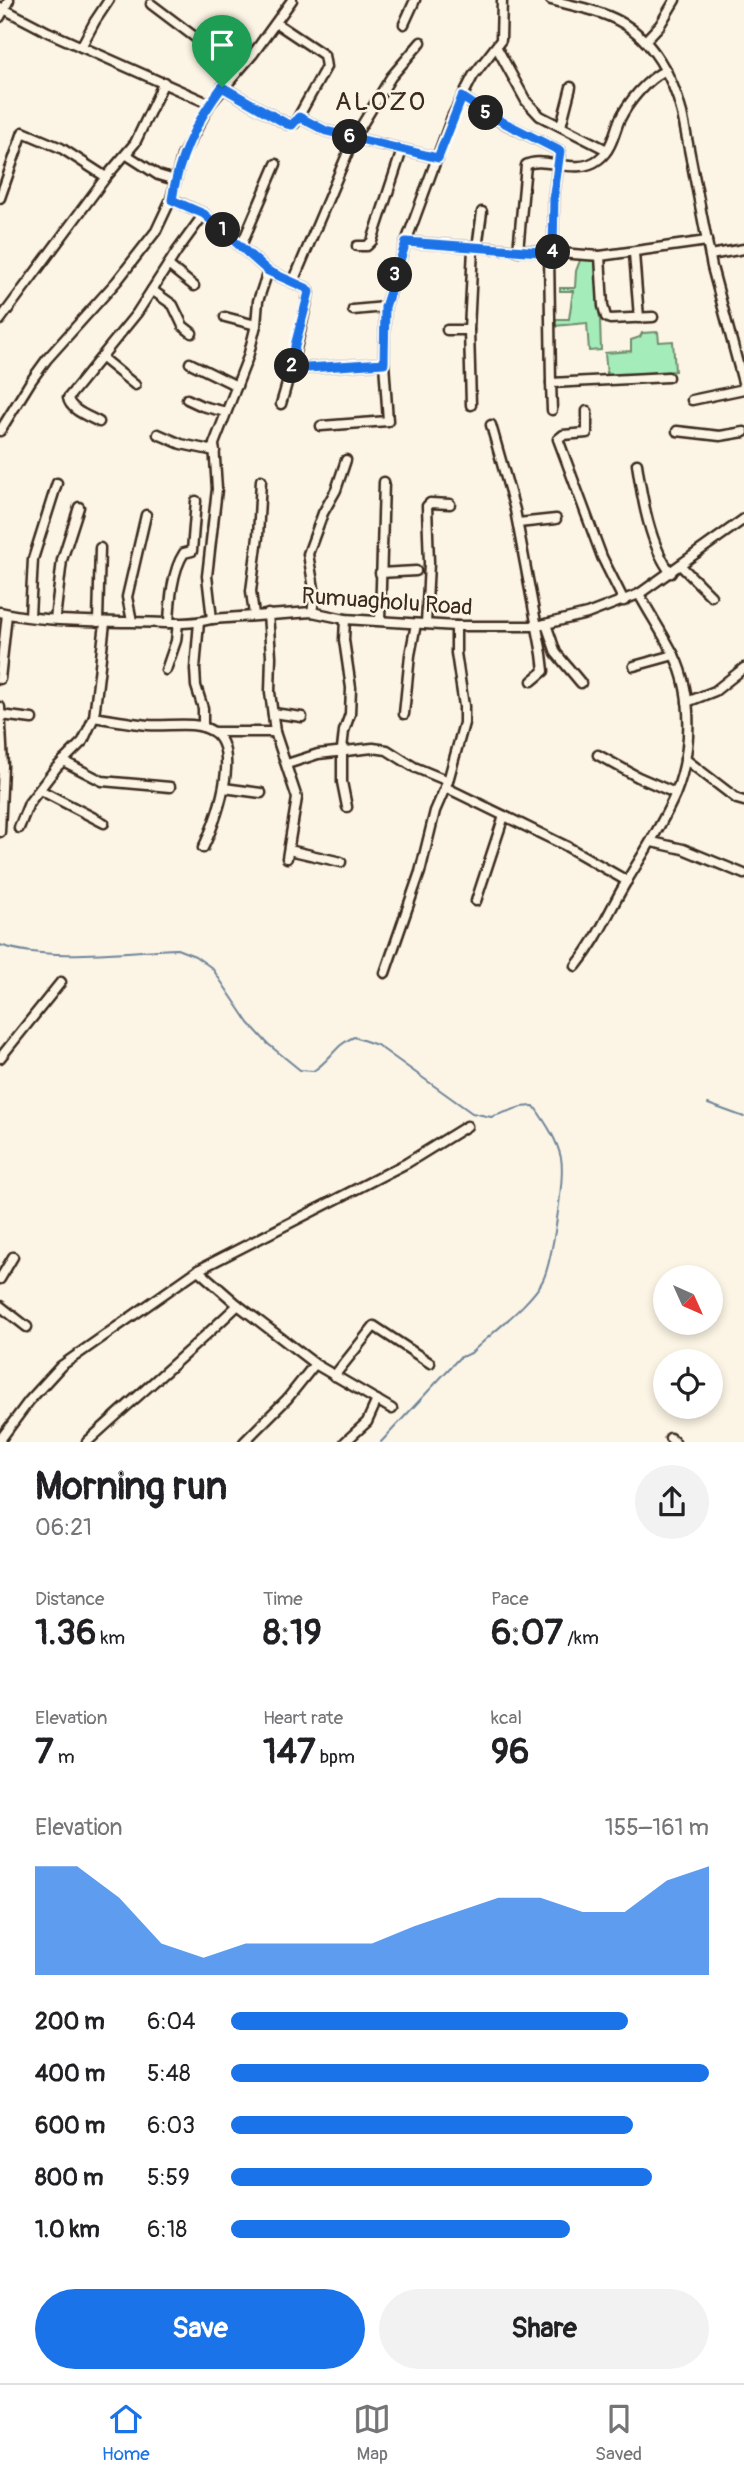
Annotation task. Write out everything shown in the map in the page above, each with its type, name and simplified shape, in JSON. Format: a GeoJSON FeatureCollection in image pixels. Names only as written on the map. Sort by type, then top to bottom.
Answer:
{"type":"FeatureCollection","features":[{"type":"Feature","properties":{"kind":"street"},"geometry":{"type":"LineString","coordinates":[[9,0],[1,11],[209,104]]}},
{"type":"Feature","properties":{"kind":"street"},"geometry":{"type":"LineString","coordinates":[[81,47],[94,20],[109,0]]}},
{"type":"Feature","properties":{"kind":"street"},"geometry":{"type":"LineString","coordinates":[[0,431],[47,359],[117,281],[156,231],[172,200],[175,180],[192,136],[209,104],[236,74],[292,0]]}},
{"type":"Feature","properties":{"kind":"street"},"geometry":{"type":"LineString","coordinates":[[404,24],[415,0]]}},
{"type":"Feature","properties":{"kind":"street"},"geometry":{"type":"LineString","coordinates":[[321,426],[388,421],[384,363],[385,307],[406,242],[462,97],[473,76],[497,48],[502,36],[502,0]]}},
{"type":"Feature","properties":{"kind":"street"},"geometry":{"type":"LineString","coordinates":[[551,0],[568,2],[621,22],[645,41],[666,70],[676,92],[710,255],[744,387],[692,400]]}},
{"type":"Feature","properties":{"kind":"street"},"geometry":{"type":"LineString","coordinates":[[645,41],[660,25],[675,0]]}},
{"type":"Feature","properties":{"kind":"street"},"geometry":{"type":"LineString","coordinates":[[150,4],[208,47],[236,74]]}},
{"type":"Feature","properties":{"kind":"street"},"geometry":{"type":"LineString","coordinates":[[222,87],[287,124],[292,125],[299,117],[327,62],[324,55],[276,23]]}},
{"type":"Feature","properties":{"kind":"street"},"geometry":{"type":"LineString","coordinates":[[293,282],[354,138],[391,77],[421,42]]}},
{"type":"Feature","properties":{"kind":"street"},"geometry":{"type":"LineString","coordinates":[[497,48],[526,102],[540,116],[607,150]]}},
{"type":"Feature","properties":{"kind":"street"},"geometry":{"type":"LineString","coordinates":[[518,251],[526,165],[534,162],[559,166],[587,165],[597,161],[607,150],[631,103],[650,80],[666,70]]}},
{"type":"Feature","properties":{"kind":"street"},"geometry":{"type":"LineString","coordinates":[[0,320],[106,177],[127,155],[164,82]]}},
{"type":"Feature","properties":{"kind":"street"},"geometry":{"type":"LineString","coordinates":[[561,127],[571,87]]}},
{"type":"Feature","properties":{"kind":"street"},"geometry":{"type":"LineString","coordinates":[[462,97],[491,116],[557,148],[561,155],[554,194],[551,253],[552,410]]}},
{"type":"Feature","properties":{"kind":"street"},"geometry":{"type":"LineString","coordinates":[[299,117],[326,131],[438,158]]}},
{"type":"Feature","properties":{"kind":"street"},"geometry":{"type":"LineString","coordinates":[[0,198],[23,132],[61,148],[106,177]]}},
{"type":"Feature","properties":{"kind":"street"},"geometry":{"type":"LineString","coordinates":[[357,246],[367,246],[372,241],[402,150]]}},
{"type":"Feature","properties":{"kind":"street"},"geometry":{"type":"LineString","coordinates":[[127,155],[158,175],[175,180]]}},
{"type":"Feature","properties":{"kind":"street"},"geometry":{"type":"LineString","coordinates":[[241,246],[276,164]]}},
{"type":"Feature","properties":{"kind":"street"},"geometry":{"type":"LineString","coordinates":[[172,200],[204,214],[268,271],[306,288],[309,292],[292,369],[281,404]]}},
{"type":"Feature","properties":{"kind":"street"},"geometry":{"type":"LineString","coordinates":[[471,405],[469,330],[475,248],[482,212]]}},
{"type":"Feature","properties":{"kind":"street"},"geometry":{"type":"LineString","coordinates":[[99,422],[73,408],[67,400],[82,377],[103,358],[204,214]]}},
{"type":"Feature","properties":{"kind":"street"},"geometry":{"type":"LineString","coordinates":[[406,242],[600,256],[708,242]]}},
{"type":"Feature","properties":{"kind":"street"},"geometry":{"type":"LineString","coordinates":[[710,255],[744,249]]}},
{"type":"Feature","properties":{"kind":"street"},"geometry":{"type":"LineString","coordinates":[[634,253],[639,318]]}},
{"type":"Feature","properties":{"kind":"street"},"geometry":{"type":"LineString","coordinates":[[600,256],[605,315],[610,319],[653,317]]}},
{"type":"Feature","properties":{"kind":"street"},"geometry":{"type":"LineString","coordinates":[[168,265],[194,286]]}},
{"type":"Feature","properties":{"kind":"street"},"geometry":{"type":"LineString","coordinates":[[212,619],[207,576],[217,489],[214,444],[237,386],[256,325],[258,301],[268,271]]}},
{"type":"Feature","properties":{"kind":"street"},"geometry":{"type":"LineString","coordinates":[[152,290],[173,305],[183,326],[192,333]]}},
{"type":"Feature","properties":{"kind":"street"},"geometry":{"type":"LineString","coordinates":[[353,310],[385,307]]}},
{"type":"Feature","properties":{"kind":"street"},"geometry":{"type":"LineString","coordinates":[[225,317],[256,325]]}},
{"type":"Feature","properties":{"kind":"street"},"geometry":{"type":"LineString","coordinates":[[447,330],[469,330]]}},
{"type":"Feature","properties":{"kind":"street"},"geometry":{"type":"LineString","coordinates":[[103,358],[135,385]]}},
{"type":"Feature","properties":{"kind":"street"},"geometry":{"type":"LineString","coordinates":[[190,363],[237,386]]}},
{"type":"Feature","properties":{"kind":"street"},"geometry":{"type":"LineString","coordinates":[[292,369],[384,363]]}},
{"type":"Feature","properties":{"kind":"street"},"geometry":{"type":"LineString","coordinates":[[551,383],[668,377]]}},
{"type":"Feature","properties":{"kind":"street"},"geometry":{"type":"LineString","coordinates":[[187,399],[226,412]]}},
{"type":"Feature","properties":{"kind":"street"},"geometry":{"type":"LineString","coordinates":[[587,411],[587,433],[563,435],[558,439],[603,557],[624,601]]}},
{"type":"Feature","properties":{"kind":"street"},"geometry":{"type":"LineString","coordinates":[[491,425],[518,523],[537,626],[544,671],[532,681]]}},
{"type":"Feature","properties":{"kind":"street"},"geometry":{"type":"LineString","coordinates":[[677,431],[720,436],[744,432]]}},
{"type":"Feature","properties":{"kind":"street"},"geometry":{"type":"LineString","coordinates":[[158,434],[181,444],[215,451]]}},
{"type":"Feature","properties":{"kind":"street"},"geometry":{"type":"LineString","coordinates":[[312,612],[315,594],[308,554],[346,460]]}},
{"type":"Feature","properties":{"kind":"street"},"geometry":{"type":"LineString","coordinates":[[636,464],[658,550],[671,573]]}},
{"type":"Feature","properties":{"kind":"street"},"geometry":{"type":"LineString","coordinates":[[254,615],[251,592],[261,480]]}},
{"type":"Feature","properties":{"kind":"street"},"geometry":{"type":"LineString","coordinates":[[380,620],[384,482]]}},
{"type":"Feature","properties":{"kind":"street"},"geometry":{"type":"LineString","coordinates":[[30,616],[33,559],[57,483]]}},
{"type":"Feature","properties":{"kind":"street"},"geometry":{"type":"LineString","coordinates":[[166,670],[176,641],[173,623],[174,581],[184,552],[192,551],[196,501]]}},
{"type":"Feature","properties":{"kind":"street"},"geometry":{"type":"LineString","coordinates":[[426,624],[429,582],[427,506],[430,503],[450,504]]}},
{"type":"Feature","properties":{"kind":"street"},"geometry":{"type":"LineString","coordinates":[[55,619],[62,560],[79,507]]}},
{"type":"Feature","properties":{"kind":"street"},"geometry":{"type":"LineString","coordinates":[[132,621],[128,597],[146,515]]}},
{"type":"Feature","properties":{"kind":"street"},"geometry":{"type":"LineString","coordinates":[[518,523],[556,519]]}},
{"type":"Feature","properties":{"kind":"street"},"geometry":{"type":"LineString","coordinates":[[741,521],[744,532]]}},
{"type":"Feature","properties":{"kind":"street","name":"Rumuagholu Road"},"geometry":{"type":"LineString","coordinates":[[4,613],[101,623],[173,623],[312,612],[345,619],[416,624],[537,626],[587,614],[639,594],[741,521]]}},
{"type":"Feature","properties":{"kind":"street"},"geometry":{"type":"LineString","coordinates":[[19,828],[29,803],[83,741],[94,717],[101,623],[100,548]]}},
{"type":"Feature","properties":{"kind":"street"},"geometry":{"type":"LineString","coordinates":[[681,566],[711,596]]}},
{"type":"Feature","properties":{"kind":"street"},"geometry":{"type":"LineString","coordinates":[[380,573],[416,571]]}},
{"type":"Feature","properties":{"kind":"street"},"geometry":{"type":"LineString","coordinates":[[576,966],[601,931],[627,881],[652,842],[675,793],[685,759],[688,727],[682,676],[674,656],[639,594]]}},
{"type":"Feature","properties":{"kind":"street"},"geometry":{"type":"LineString","coordinates":[[0,679],[4,613]]}},
{"type":"Feature","properties":{"kind":"street"},"geometry":{"type":"LineString","coordinates":[[268,614],[270,692],[275,732],[298,798],[288,854],[341,863]]}},
{"type":"Feature","properties":{"kind":"street"},"geometry":{"type":"LineString","coordinates":[[345,619],[344,640],[351,688],[350,714],[342,749],[342,782],[347,807]]}},
{"type":"Feature","properties":{"kind":"street"},"geometry":{"type":"LineString","coordinates":[[199,622],[195,669],[196,686],[203,708],[203,727]]}},
{"type":"Feature","properties":{"kind":"street"},"geometry":{"type":"LineString","coordinates":[[404,714],[416,624]]}},
{"type":"Feature","properties":{"kind":"street"},"geometry":{"type":"LineString","coordinates":[[547,624],[556,653],[581,683]]}},
{"type":"Feature","properties":{"kind":"street"},"geometry":{"type":"LineString","coordinates":[[385,973],[420,872],[435,811],[447,784],[464,723],[456,653],[456,626]]}},
{"type":"Feature","properties":{"kind":"street"},"geometry":{"type":"LineString","coordinates":[[635,666],[674,656]]}},
{"type":"Feature","properties":{"kind":"street"},"geometry":{"type":"LineString","coordinates":[[687,702],[715,691],[744,667]]}},
{"type":"Feature","properties":{"kind":"street"},"geometry":{"type":"LineString","coordinates":[[0,707],[3,766],[0,832]]}},
{"type":"Feature","properties":{"kind":"street"},"geometry":{"type":"LineString","coordinates":[[273,713],[302,717]]}},
{"type":"Feature","properties":{"kind":"street"},"geometry":{"type":"LineString","coordinates":[[1,715],[32,719]]}},
{"type":"Feature","properties":{"kind":"street"},"geometry":{"type":"LineString","coordinates":[[94,717],[149,725],[203,727],[215,732],[275,732]]}},
{"type":"Feature","properties":{"kind":"street"},"geometry":{"type":"LineString","coordinates":[[203,848],[224,788],[223,746],[215,732]]}},
{"type":"Feature","properties":{"kind":"street"},"geometry":{"type":"LineString","coordinates":[[287,764],[342,749],[387,750],[627,881]]}},
{"type":"Feature","properties":{"kind":"street"},"geometry":{"type":"LineString","coordinates":[[598,754],[619,768],[675,793]]}},
{"type":"Feature","properties":{"kind":"street"},"geometry":{"type":"LineString","coordinates":[[685,759],[737,799],[744,801]]}},
{"type":"Feature","properties":{"kind":"street"},"geometry":{"type":"LineString","coordinates":[[63,761],[102,781],[170,787]]}},
{"type":"Feature","properties":{"kind":"street"},"geometry":{"type":"LineString","coordinates":[[224,788],[261,793]]}},
{"type":"Feature","properties":{"kind":"street"},"geometry":{"type":"LineString","coordinates":[[40,790],[104,823]]}},
{"type":"Feature","properties":{"kind":"street"},"geometry":{"type":"LineString","coordinates":[[476,901],[504,816]]}},
{"type":"Feature","properties":{"kind":"street"},"geometry":{"type":"LineString","coordinates":[[652,842],[682,849],[744,874]]}},
{"type":"Feature","properties":{"kind":"street"},"geometry":{"type":"LineString","coordinates":[[0,1058],[61,982]]}},
{"type":"Feature","properties":{"kind":"street"},"geometry":{"type":"LineString","coordinates":[[0,1440],[29,1401],[61,1366],[198,1270],[407,1163],[467,1126]]}},
{"type":"Feature","properties":{"kind":"street"},"geometry":{"type":"LineString","coordinates":[[0,1279],[13,1256]]}},
{"type":"Feature","properties":{"kind":"street"},"geometry":{"type":"LineString","coordinates":[[198,1270],[238,1305],[315,1364],[392,1409]]}},
{"type":"Feature","properties":{"kind":"street"},"geometry":{"type":"LineString","coordinates":[[87,1441],[193,1349],[238,1305]]}},
{"type":"Feature","properties":{"kind":"street"},"geometry":{"type":"LineString","coordinates":[[0,1306],[27,1327]]}},
{"type":"Feature","properties":{"kind":"street"},"geometry":{"type":"LineString","coordinates":[[334,1376],[374,1326],[430,1363]]}},
{"type":"Feature","properties":{"kind":"street"},"geometry":{"type":"LineString","coordinates":[[244,1441],[287,1399],[315,1364]]}},
{"type":"Feature","properties":{"kind":"street"},"geometry":{"type":"LineString","coordinates":[[345,1441],[367,1422],[377,1401]]}},
{"type":"Feature","properties":{"kind":"green space"},"geometry":{"type":"Polygon","coordinates":[[[581,258],[598,259],[601,350],[589,351],[587,323],[553,326],[557,319],[569,319],[573,291],[560,291],[560,288],[575,288],[576,271],[581,258]]]}},
{"type":"Feature","properties":{"kind":"green space"},"geometry":{"type":"Polygon","coordinates":[[[658,332],[659,342],[673,341],[675,371],[607,376],[605,353],[631,351],[631,340],[640,337],[642,333],[658,332]]]}},
{"type":"Feature","properties":{"kind":"waterway"},"geometry":{"type":"LineString","coordinates":[[0,945],[20,950],[64,954],[177,949],[195,956],[212,968],[249,1023],[268,1044],[300,1070],[313,1071],[342,1044],[354,1037],[377,1045],[472,1113],[491,1117],[521,1107],[534,1106],[557,1144],[562,1168],[554,1238],[543,1280],[538,1289],[510,1318],[471,1353],[459,1358],[381,1442]]}},
{"type":"Feature","properties":{"kind":"waterway"},"geometry":{"type":"LineString","coordinates":[[708,1104],[744,1117]]}},
{"type":"Feature","properties":{"kind":"district","name":"ALOZO"},"geometry":{"type":"Point","coordinates":[381,101]}},
{"type":"Feature","properties":{"kind":"route"},"geometry":{"type":"LineString","coordinates":[[222,87],[287,124],[292,125],[299,117],[326,131],[438,158],[462,97],[491,116],[560,151],[552,211],[553,253],[406,242],[385,307],[384,363],[292,369],[309,292],[306,288],[268,271],[204,214],[172,200],[182,156],[209,104],[222,87]]}}]}
